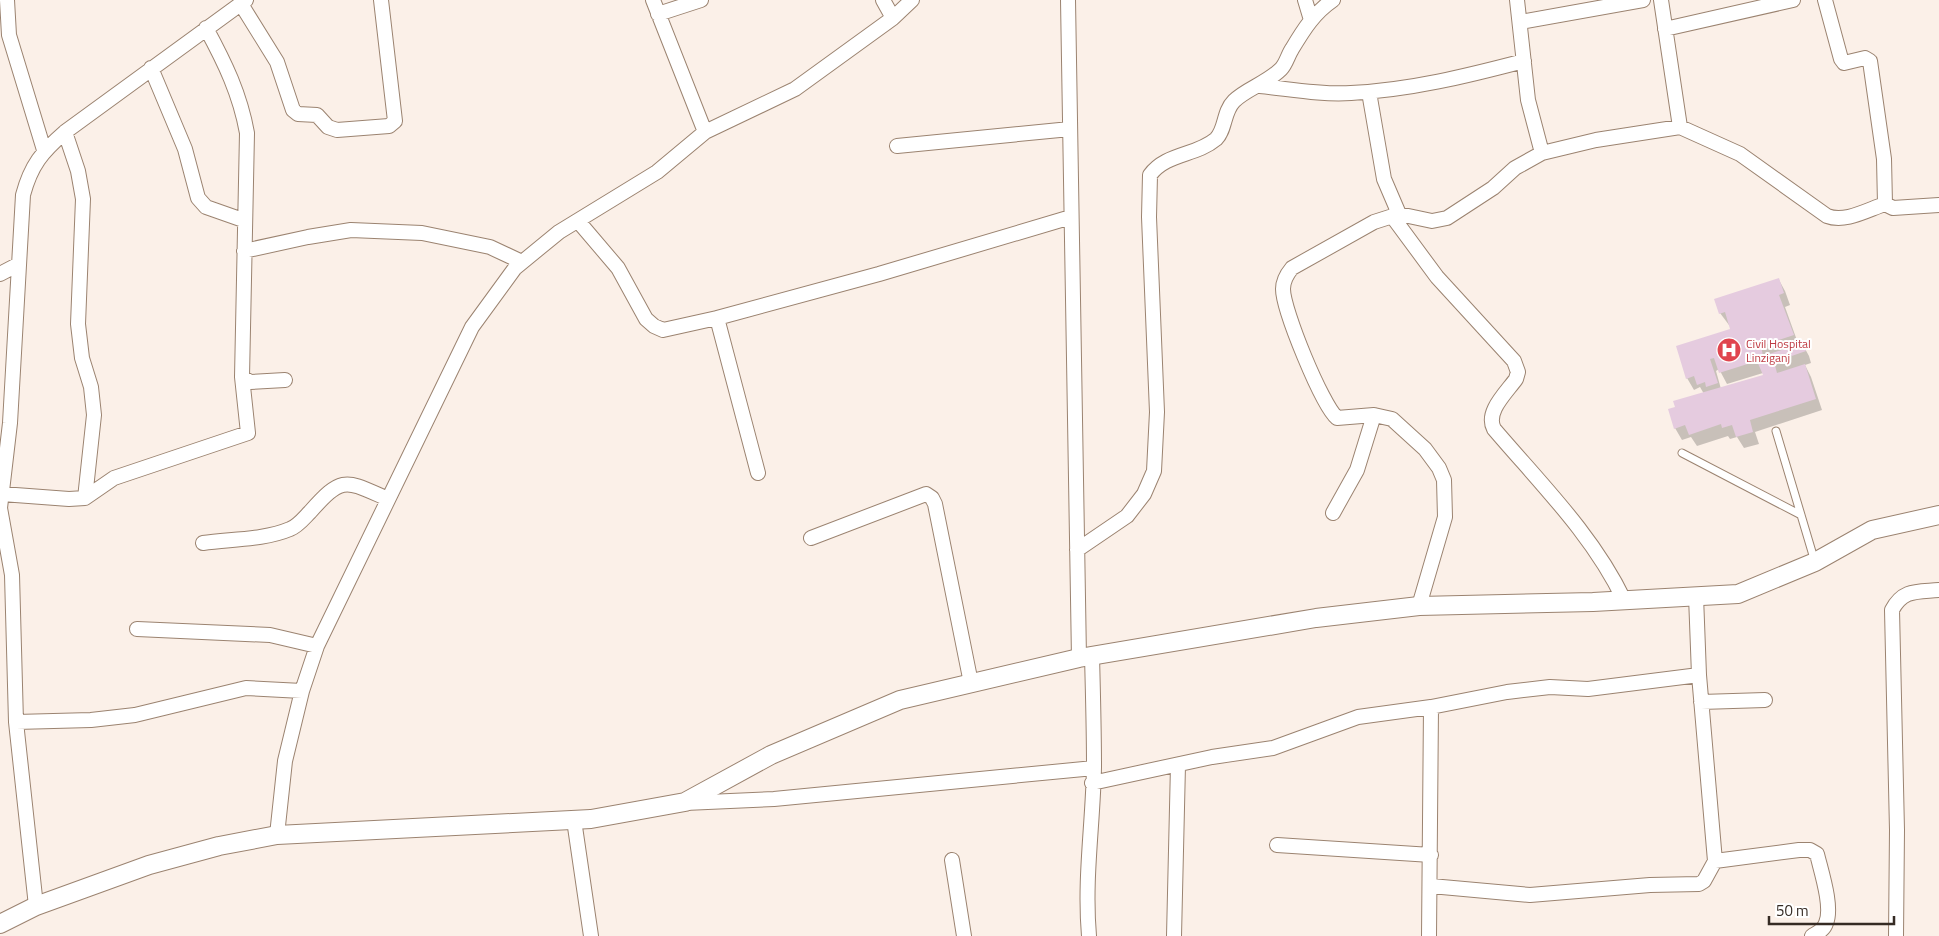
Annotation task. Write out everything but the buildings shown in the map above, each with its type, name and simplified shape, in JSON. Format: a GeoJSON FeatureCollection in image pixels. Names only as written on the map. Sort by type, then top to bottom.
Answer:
{"type":"FeatureCollection","features":[{"type":"Feature","properties":{"kind":"street"},"geometry":{"type":"LineString","coordinates":[[36,906],[16,722],[0,508],[10,423],[23,195],[29,174],[44,150],[65,132],[243,2],[277,62],[293,110],[298,114],[317,115],[328,128],[337,130],[389,126],[395,121],[381,0]]}},
{"type":"Feature","properties":{"kind":"street"},"geometry":{"type":"LineString","coordinates":[[653,0],[705,132]]}},
{"type":"Feature","properties":{"kind":"street"},"geometry":{"type":"LineString","coordinates":[[658,14],[701,0]]}},
{"type":"Feature","properties":{"kind":"street"},"geometry":{"type":"LineString","coordinates":[[883,0],[892,18]]}},
{"type":"Feature","properties":{"kind":"street"},"geometry":{"type":"LineString","coordinates":[[277,835],[285,761],[302,690],[317,646],[472,327],[515,268],[559,232],[657,172],[705,132],[794,89],[892,18],[912,0]]}},
{"type":"Feature","properties":{"kind":"street"},"geometry":{"type":"LineString","coordinates":[[1068,0],[1077,550],[1094,768],[1087,857],[1086,909],[1089,936]]}},
{"type":"Feature","properties":{"kind":"street"},"geometry":{"type":"LineString","coordinates":[[1305,0],[1311,20]]}},
{"type":"Feature","properties":{"kind":"street"},"geometry":{"type":"LineString","coordinates":[[1077,550],[1127,516],[1144,494],[1154,471],[1157,412],[1149,217],[1150,175],[1163,162],[1207,144],[1216,138],[1222,131],[1227,110],[1233,102],[1260,86],[1282,68],[1311,20],[1333,0]]}},
{"type":"Feature","properties":{"kind":"street"},"geometry":{"type":"LineString","coordinates":[[1517,0],[1528,100],[1542,152]]}},
{"type":"Feature","properties":{"kind":"street"},"geometry":{"type":"LineString","coordinates":[[1520,22],[1643,0]]}},
{"type":"Feature","properties":{"kind":"street"},"geometry":{"type":"LineString","coordinates":[[1661,0],[1680,127]]}},
{"type":"Feature","properties":{"kind":"street"},"geometry":{"type":"LineString","coordinates":[[1666,28],[1791,0]]}},
{"type":"Feature","properties":{"kind":"street"},"geometry":{"type":"LineString","coordinates":[[1825,0],[1841,59],[1844,63],[1865,58],[1870,60],[1884,159],[1885,204]]}},
{"type":"Feature","properties":{"kind":"street"},"geometry":{"type":"LineString","coordinates":[[5,9],[9,35],[44,150]]}},
{"type":"Feature","properties":{"kind":"street"},"geometry":{"type":"LineString","coordinates":[[2,494],[70,499],[85,498],[114,478],[248,433],[242,377],[247,133],[243,107],[232,76],[206,28]]}},
{"type":"Feature","properties":{"kind":"street"},"geometry":{"type":"LineString","coordinates":[[1260,86],[1330,93],[1369,92],[1455,79],[1524,61]]}},
{"type":"Feature","properties":{"kind":"street"},"geometry":{"type":"LineString","coordinates":[[151,68],[185,149],[198,198],[206,207],[244,220]]}},
{"type":"Feature","properties":{"kind":"street"},"geometry":{"type":"LineString","coordinates":[[1369,92],[1384,179],[1396,215],[1437,277],[1514,361],[1518,372],[1516,378],[1491,414],[1490,422],[1578,527],[1613,576],[1624,600]]}},
{"type":"Feature","properties":{"kind":"street"},"geometry":{"type":"LineString","coordinates":[[1419,606],[1444,517],[1444,480],[1425,449],[1392,419],[1374,415],[1337,418],[1331,413],[1314,379],[1285,302],[1283,288],[1285,276],[1292,268],[1374,222],[1396,215],[1432,221],[1448,218],[1493,188],[1515,168],[1542,152],[1596,140],[1680,127],[1740,154],[1826,216],[1835,219],[1885,204],[1893,208],[1939,205]]}},
{"type":"Feature","properties":{"kind":"street"},"geometry":{"type":"LineString","coordinates":[[897,146],[1070,129]]}},
{"type":"Feature","properties":{"kind":"street"},"geometry":{"type":"LineString","coordinates":[[65,132],[78,171],[83,199],[78,324],[82,358],[91,387],[94,415],[85,498]]}},
{"type":"Feature","properties":{"kind":"street"},"geometry":{"type":"LineString","coordinates":[[578,220],[618,268],[646,319],[654,326],[663,330],[717,318],[879,274],[1071,217]]}},
{"type":"Feature","properties":{"kind":"street"},"geometry":{"type":"LineString","coordinates":[[244,251],[351,230],[422,233],[490,247],[522,262]]}},
{"type":"Feature","properties":{"kind":"street"},"geometry":{"type":"LineString","coordinates":[[0,274],[19,264]]}},
{"type":"Feature","properties":{"kind":"street"},"geometry":{"type":"LineString","coordinates":[[717,318],[758,473]]}},
{"type":"Feature","properties":{"kind":"street"},"geometry":{"type":"LineString","coordinates":[[242,377],[250,382],[285,380]]}},
{"type":"Feature","properties":{"kind":"street"},"geometry":{"type":"LineString","coordinates":[[1333,513],[1360,463],[1374,415]]}},
{"type":"Feature","properties":{"kind":"street"},"geometry":{"type":"LineString","coordinates":[[203,543],[279,533],[292,528],[327,492],[340,484],[352,483],[388,498]]}},
{"type":"Feature","properties":{"kind":"street"},"geometry":{"type":"LineString","coordinates":[[810,538],[926,494],[932,498],[935,504],[971,683]]}},
{"type":"Feature","properties":{"kind":"street"},"geometry":{"type":"LineString","coordinates":[[0,924],[36,906],[149,865],[219,846],[277,835],[591,819],[677,804],[771,755],[900,700],[1086,657],[1316,618],[1419,606],[1624,600],[1738,594],[1815,562],[1872,530],[1939,515]]}},
{"type":"Feature","properties":{"kind":"street"},"geometry":{"type":"LineString","coordinates":[[1896,936],[1897,830],[1892,610],[1897,600],[1908,593],[1939,590]]}},
{"type":"Feature","properties":{"kind":"street"},"geometry":{"type":"LineString","coordinates":[[1431,886],[1530,895],[1650,885],[1699,884],[1704,881],[1714,861],[1699,675],[1696,596]]}},
{"type":"Feature","properties":{"kind":"street"},"geometry":{"type":"LineString","coordinates":[[137,629],[270,635],[317,646]]}},
{"type":"Feature","properties":{"kind":"street"},"geometry":{"type":"LineString","coordinates":[[1092,783],[1273,748],[1358,717],[1507,692],[1550,687],[1588,689],[1699,675]]}},
{"type":"Feature","properties":{"kind":"street"},"geometry":{"type":"LineString","coordinates":[[16,722],[91,720],[136,715],[246,688],[302,690]]}},
{"type":"Feature","properties":{"kind":"street"},"geometry":{"type":"LineString","coordinates":[[1701,702],[1765,700]]}},
{"type":"Feature","properties":{"kind":"street"},"geometry":{"type":"LineString","coordinates":[[1429,936],[1431,886],[1431,706]]}},
{"type":"Feature","properties":{"kind":"street"},"geometry":{"type":"LineString","coordinates":[[1174,936],[1178,765]]}},
{"type":"Feature","properties":{"kind":"street"},"geometry":{"type":"LineString","coordinates":[[677,804],[774,798],[1094,768]]}},
{"type":"Feature","properties":{"kind":"street"},"geometry":{"type":"LineString","coordinates":[[574,820],[591,936]]}},
{"type":"Feature","properties":{"kind":"street"},"geometry":{"type":"LineString","coordinates":[[1277,845],[1431,855]]}},
{"type":"Feature","properties":{"kind":"street"},"geometry":{"type":"LineString","coordinates":[[1714,861],[1799,850],[1810,850],[1817,854],[1826,896],[1827,923],[1812,936]]}},
{"type":"Feature","properties":{"kind":"street"},"geometry":{"type":"LineString","coordinates":[[952,860],[964,936]]}},
{"type":"Feature","properties":{"kind":"lane"},"geometry":{"type":"LineString","coordinates":[[1776,431],[1815,562]]}},
{"type":"Feature","properties":{"kind":"lane"},"geometry":{"type":"LineString","coordinates":[[1682,453],[1801,516]]}},
{"type":"Feature","properties":{"kind":"place","name":"Civil Hospital Linziganj"},"geometry":{"type":"Point","coordinates":[1729,350]}}]}
